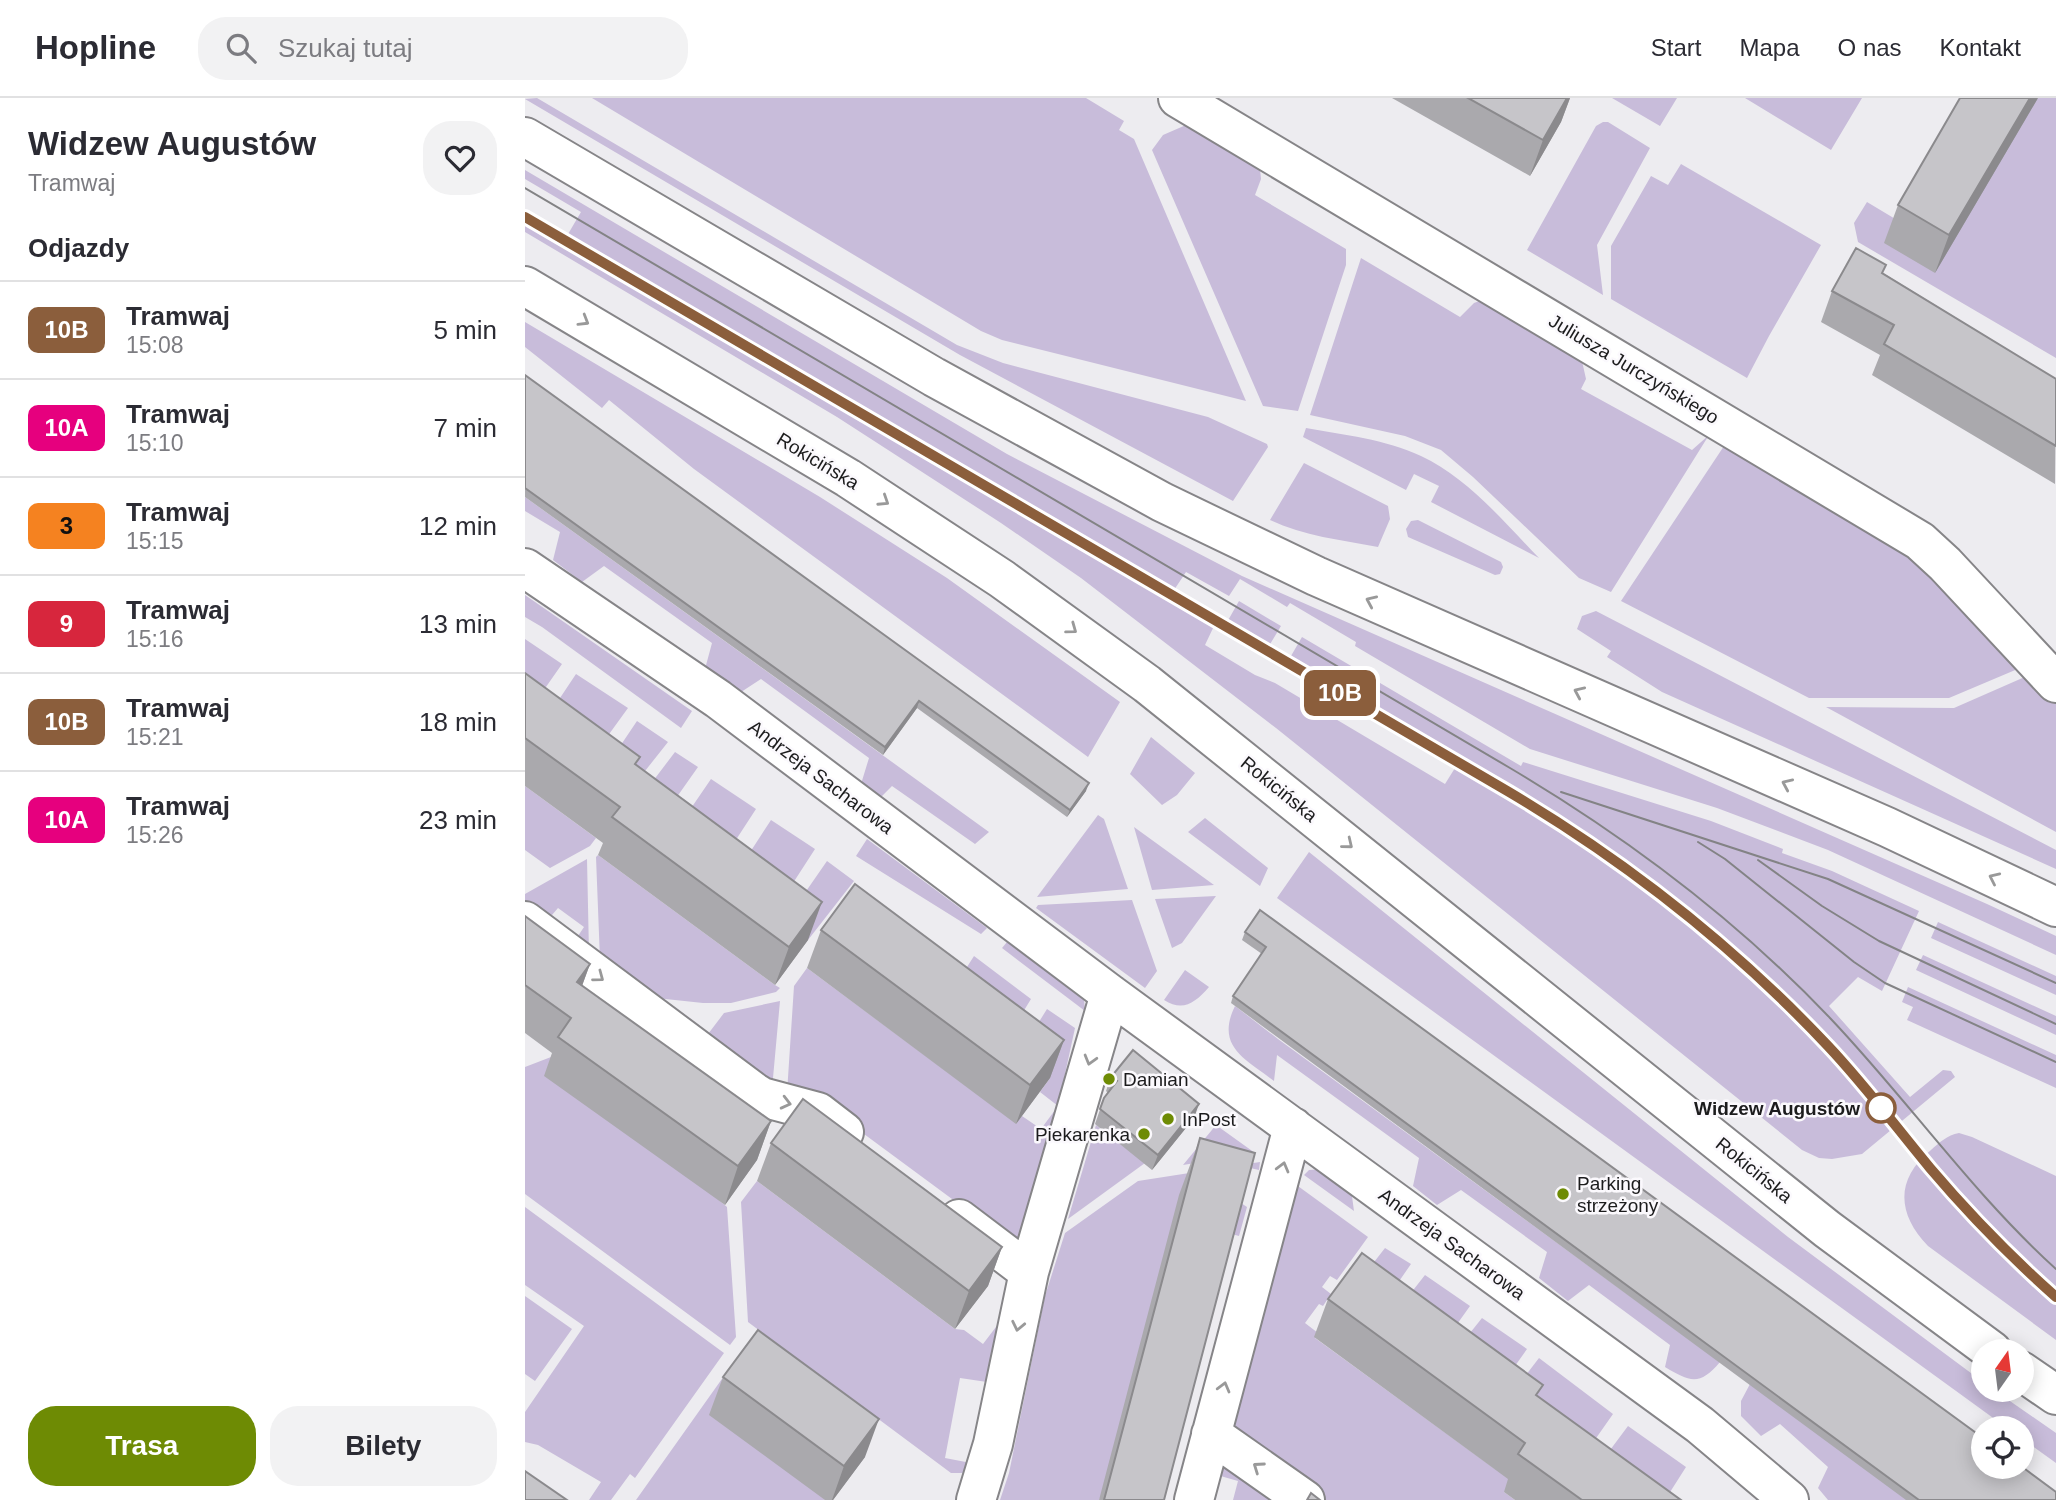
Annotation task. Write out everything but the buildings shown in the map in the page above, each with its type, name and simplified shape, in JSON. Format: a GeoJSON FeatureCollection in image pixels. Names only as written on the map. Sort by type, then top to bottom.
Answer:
{"type":"FeatureCollection","features":[{"type":"Feature","properties":{"kind":"street","name":"Juliusza Jurczyńskiego"},"geometry":{"type":"LineString","coordinates":[[1178,98],[1920,541],[2056,682]]}},
{"type":"Feature","properties":{"kind":"street"},"geometry":{"type":"LineString","coordinates":[[525,137],[934,377],[1162,502],[1316,576],[1874,822],[2056,907]]}},
{"type":"Feature","properties":{"kind":"street","name":"Rokicińska"},"geometry":{"type":"LineString","coordinates":[[525,286],[848,478],[1002,579],[1147,684],[1827,1229],[1976,1339]]}},
{"type":"Feature","properties":{"kind":"street","name":"Andrzeja Sacharowa"},"geometry":{"type":"LineString","coordinates":[[525,568],[718,699],[1111,995],[1700,1425],[1789,1500]]}},
{"type":"Feature","properties":{"kind":"street"},"geometry":{"type":"LineString","coordinates":[[525,921],[754,1092],[762,1097],[817,1112],[876,1156]]}},
{"type":"Feature","properties":{"kind":"street"},"geometry":{"type":"LineString","coordinates":[[976,1500],[993,1444],[1029,1272],[1111,995]]}},
{"type":"Feature","properties":{"kind":"street"},"geometry":{"type":"LineString","coordinates":[[1194,1500],[1293,1127]]}},
{"type":"Feature","properties":{"kind":"street"},"geometry":{"type":"LineString","coordinates":[[928,1195],[1029,1272]]}},
{"type":"Feature","properties":{"kind":"street"},"geometry":{"type":"LineString","coordinates":[[2034,1380],[2056,1395]]}},
{"type":"Feature","properties":{"kind":"street"},"geometry":{"type":"LineString","coordinates":[[1211,1434],[1305,1500]]}},
{"type":"Feature","properties":{"kind":"shaded area"},"geometry":{"type":"Polygon","coordinates":[[[537,98],[957,345],[1003,363],[1208,417],[1267,444],[1268,447],[1233,501],[960,355],[525,99],[537,98]]]}},
{"type":"Feature","properties":{"kind":"shaded area"},"geometry":{"type":"Polygon","coordinates":[[[592,98],[1086,98],[1124,121],[1119,130],[1134,139],[1246,401],[1002,340],[981,331],[592,98]]]}},
{"type":"Feature","properties":{"kind":"shaded area"},"geometry":{"type":"Polygon","coordinates":[[[1612,98],[1677,98],[1660,126],[1612,98]]]}},
{"type":"Feature","properties":{"kind":"shaded area"},"geometry":{"type":"Polygon","coordinates":[[[1745,98],[1862,98],[1831,150],[1745,98]]]}},
{"type":"Feature","properties":{"kind":"shaded area"},"geometry":{"type":"Polygon","coordinates":[[[2038,98],[2056,98],[2056,358],[1858,242],[1854,223],[1867,202],[1897,220],[2038,98]]]}},
{"type":"Feature","properties":{"kind":"shaded area"},"geometry":{"type":"Polygon","coordinates":[[[1608,122],[1650,148],[1597,245],[1603,295],[1527,250],[1596,126],[1608,122]]]}},
{"type":"Feature","properties":{"kind":"shaded area"},"geometry":{"type":"Polygon","coordinates":[[[1186,125],[1260,169],[1261,179],[1255,195],[1346,249],[1346,265],[1298,411],[1263,406],[1152,150],[1163,135],[1186,125]]]}},
{"type":"Feature","properties":{"kind":"shaded area"},"geometry":{"type":"Polygon","coordinates":[[[1681,164],[1821,245],[1747,378],[1611,299],[1611,246],[1651,176],[1668,185],[1681,164]]]}},
{"type":"Feature","properties":{"kind":"shaded area"},"geometry":{"type":"Polygon","coordinates":[[[525,170],[1007,454],[1242,576],[2056,936],[2056,955],[1828,850],[1717,808],[1530,749],[1355,646],[1356,642],[1290,603],[1287,607],[1240,579],[1229,596],[1186,572],[1168,599],[1214,626],[1205,645],[1255,675],[1275,683],[1445,784],[1455,768],[1284,668],[1302,637],[1521,766],[1523,762],[1711,821],[1783,849],[1782,853],[1832,871],[1919,911],[1882,991],[1858,977],[1829,1006],[1910,1097],[1943,1070],[1951,1071],[1955,1077],[1862,1154],[1832,1159],[1819,1158],[1802,1150],[1276,728],[1081,578],[837,417],[525,232],[525,225],[561,246],[581,212],[525,179],[525,170]]]}},
{"type":"Feature","properties":{"kind":"shaded area"},"geometry":{"type":"Polygon","coordinates":[[[1361,258],[1460,317],[1474,303],[1482,300],[1582,361],[1586,379],[1581,389],[1692,450],[1709,435],[1611,592],[1579,578],[1441,450],[1405,436],[1310,415],[1361,258]]]}},
{"type":"Feature","properties":{"kind":"shaded area"},"geometry":{"type":"Polygon","coordinates":[[[525,322],[820,497],[947,578],[1120,702],[1088,757],[694,469],[609,400],[602,408],[525,347],[525,322]]]}},
{"type":"Feature","properties":{"kind":"shaded area"},"geometry":{"type":"Polygon","coordinates":[[[1306,428],[1393,445],[1438,465],[1470,488],[1539,558],[1431,502],[1439,486],[1414,474],[1406,490],[1303,437],[1306,428]]]}},
{"type":"Feature","properties":{"kind":"shaded area"},"geometry":{"type":"Polygon","coordinates":[[[1726,443],[1907,549],[2020,668],[1949,698],[1809,698],[1621,601],[1726,443]]]}},
{"type":"Feature","properties":{"kind":"shaded area"},"geometry":{"type":"Polygon","coordinates":[[[1304,463],[1388,506],[1390,519],[1378,547],[1309,534],[1270,520],[1304,463]]]}},
{"type":"Feature","properties":{"kind":"shaded area"},"geometry":{"type":"Polygon","coordinates":[[[525,497],[989,832],[975,844],[892,786],[880,798],[861,784],[869,758],[761,679],[738,694],[705,669],[712,643],[604,566],[582,582],[553,560],[560,532],[525,511],[525,497]]]}},
{"type":"Feature","properties":{"kind":"shaded area"},"geometry":{"type":"Polygon","coordinates":[[[1418,520],[1501,562],[1503,567],[1500,574],[1495,575],[1408,537],[1406,529],[1411,521],[1418,520]]]}},
{"type":"Feature","properties":{"kind":"shaded area"},"geometry":{"type":"Polygon","coordinates":[[[525,595],[692,711],[681,728],[525,617],[525,595]]]}},
{"type":"Feature","properties":{"kind":"shaded area"},"geometry":{"type":"Polygon","coordinates":[[[1239,601],[1281,626],[1263,656],[1222,631],[1239,601]]]}},
{"type":"Feature","properties":{"kind":"shaded area"},"geometry":{"type":"Polygon","coordinates":[[[1596,611],[2056,850],[2056,869],[1662,692],[1607,657],[1611,651],[1577,629],[1582,616],[1596,611]]]}},
{"type":"Feature","properties":{"kind":"shaded area"},"geometry":{"type":"Polygon","coordinates":[[[525,639],[562,664],[525,717],[525,639]]]}},
{"type":"Feature","properties":{"kind":"shaded area"},"geometry":{"type":"Polygon","coordinates":[[[576,674],[628,708],[586,766],[538,731],[576,674]]]}},
{"type":"Feature","properties":{"kind":"shaded area"},"geometry":{"type":"Polygon","coordinates":[[[2027,676],[2056,704],[2056,832],[1826,707],[1954,708],[2027,676]]]}},
{"type":"Feature","properties":{"kind":"shaded area"},"geometry":{"type":"Polygon","coordinates":[[[637,721],[668,742],[626,795],[600,776],[637,721]]]}},
{"type":"Feature","properties":{"kind":"shaded area"},"geometry":{"type":"Polygon","coordinates":[[[1151,737],[1195,773],[1177,795],[1162,805],[1130,774],[1151,737]]]}},
{"type":"Feature","properties":{"kind":"shaded area"},"geometry":{"type":"Polygon","coordinates":[[[675,752],[698,767],[655,828],[631,810],[675,752]]]}},
{"type":"Feature","properties":{"kind":"shaded area"},"geometry":{"type":"Polygon","coordinates":[[[711,779],[756,809],[715,872],[670,839],[711,779]]]}},
{"type":"Feature","properties":{"kind":"shaded area"},"geometry":{"type":"Polygon","coordinates":[[[525,786],[596,838],[590,846],[550,868],[525,850],[525,786]]]}},
{"type":"Feature","properties":{"kind":"shaded area"},"geometry":{"type":"Polygon","coordinates":[[[1098,815],[1104,819],[1128,889],[1037,897],[1098,815]]]}},
{"type":"Feature","properties":{"kind":"shaded area"},"geometry":{"type":"Polygon","coordinates":[[[1205,818],[1268,868],[1260,886],[1188,832],[1205,818]]]}},
{"type":"Feature","properties":{"kind":"shaded area"},"geometry":{"type":"Polygon","coordinates":[[[771,820],[815,849],[773,914],[730,883],[771,820]]]}},
{"type":"Feature","properties":{"kind":"shaded area"},"geometry":{"type":"Polygon","coordinates":[[[1134,827],[1214,885],[1152,890],[1134,827]]]}},
{"type":"Feature","properties":{"kind":"shaded area"},"geometry":{"type":"Polygon","coordinates":[[[867,839],[987,928],[981,934],[856,856],[867,839]]]}},
{"type":"Feature","properties":{"kind":"shaded area"},"geometry":{"type":"Polygon","coordinates":[[[1309,852],[1788,1237],[1971,1373],[1971,1402],[1277,898],[1309,852]]]}},
{"type":"Feature","properties":{"kind":"shaded area"},"geometry":{"type":"Polygon","coordinates":[[[598,855],[780,988],[776,992],[731,1003],[647,997],[600,960],[598,855]]]}},
{"type":"Feature","properties":{"kind":"shaded area"},"geometry":{"type":"Polygon","coordinates":[[[587,859],[589,953],[574,942],[584,927],[558,908],[546,922],[525,907],[525,894],[587,859]]]}},
{"type":"Feature","properties":{"kind":"shaded area"},"geometry":{"type":"Polygon","coordinates":[[[827,861],[854,881],[808,940],[784,923],[827,861]]]}},
{"type":"Feature","properties":{"kind":"shaded area"},"geometry":{"type":"Polygon","coordinates":[[[1216,896],[1182,943],[1172,948],[1155,899],[1216,896]]]}},
{"type":"Feature","properties":{"kind":"shaded area"},"geometry":{"type":"Polygon","coordinates":[[[1132,900],[1157,971],[1145,988],[1036,908],[1038,905],[1132,900]]]}},
{"type":"Feature","properties":{"kind":"shaded area"},"geometry":{"type":"Polygon","coordinates":[[[1938,922],[2056,976],[2056,995],[1931,938],[1938,922]]]}},
{"type":"Feature","properties":{"kind":"shaded area"},"geometry":{"type":"Polygon","coordinates":[[[1007,942],[1084,998],[1085,1011],[1002,948],[1007,942]]]}},
{"type":"Feature","properties":{"kind":"shaded area"},"geometry":{"type":"Polygon","coordinates":[[[1923,955],[2056,1016],[2056,1035],[1916,970],[1923,955]]]}},
{"type":"Feature","properties":{"kind":"shaded area"},"geometry":{"type":"Polygon","coordinates":[[[974,956],[1031,999],[1004,1043],[946,1000],[974,956]]]}},
{"type":"Feature","properties":{"kind":"shaded area"},"geometry":{"type":"Polygon","coordinates":[[[807,968],[1016,1123],[1022,1116],[1041,1129],[1058,1106],[1020,1241],[1013,1244],[822,1103],[787,1093],[794,986],[807,968]]]}},
{"type":"Feature","properties":{"kind":"shaded area"},"geometry":{"type":"Polygon","coordinates":[[[1185,970],[1209,987],[1188,1004],[1171,1004],[1164,1000],[1185,970]]]}},
{"type":"Feature","properties":{"kind":"shaded area"},"geometry":{"type":"Polygon","coordinates":[[[1908,987],[2056,1055],[2056,1088],[1907,1020],[1913,1007],[1902,1002],[1908,987]]]}},
{"type":"Feature","properties":{"kind":"shaded area"},"geometry":{"type":"Polygon","coordinates":[[[780,1001],[772,1089],[705,1038],[724,1013],[780,1001]]]}},
{"type":"Feature","properties":{"kind":"shaded area"},"geometry":{"type":"Polygon","coordinates":[[[1235,1006],[1720,1362],[1700,1378],[1688,1378],[1674,1372],[1665,1367],[1670,1345],[1589,1285],[1568,1301],[1539,1278],[1547,1252],[1461,1190],[1437,1205],[1413,1186],[1419,1158],[1277,1055],[1274,1081],[1244,1058],[1231,1042],[1229,1032],[1235,1006]]]}},
{"type":"Feature","properties":{"kind":"shaded area"},"geometry":{"type":"Polygon","coordinates":[[[1047,1009],[1075,1028],[1058,1106],[1040,1092],[1050,1078],[1019,1054],[1047,1009]]]}},
{"type":"Feature","properties":{"kind":"shaded area"},"geometry":{"type":"Polygon","coordinates":[[[551,1057],[727,1207],[736,1337],[730,1345],[525,1194],[525,1067],[551,1057]]]}},
{"type":"Feature","properties":{"kind":"shaded area"},"geometry":{"type":"Polygon","coordinates":[[[1096,1125],[1145,1163],[1068,1219],[1096,1125]]]}},
{"type":"Feature","properties":{"kind":"shaded area"},"geometry":{"type":"Polygon","coordinates":[[[1216,1125],[1255,1153],[1183,1165],[1216,1125]]]}},
{"type":"Feature","properties":{"kind":"shaded area"},"geometry":{"type":"Polygon","coordinates":[[[1959,1133],[2056,1176],[2056,1340],[1928,1246],[1910,1222],[1904,1197],[1911,1173],[1919,1161],[1937,1145],[1947,1137],[1959,1133]]]}},
{"type":"Feature","properties":{"kind":"shaded area"},"geometry":{"type":"Polygon","coordinates":[[[1260,1162],[1259,1170],[1250,1168],[1241,1203],[1247,1207],[1239,1236],[1228,1233],[1099,1500],[1000,1500],[1009,1473],[1045,1296],[1065,1233],[1138,1181],[1260,1162]]]}},
{"type":"Feature","properties":{"kind":"shaded area"},"geometry":{"type":"Polygon","coordinates":[[[1325,1169],[1351,1189],[1354,1211],[1304,1175],[1309,1170],[1325,1169]]]}},
{"type":"Feature","properties":{"kind":"shaded area"},"geometry":{"type":"Polygon","coordinates":[[[757,1181],[955,1329],[964,1330],[983,1344],[999,1323],[987,1382],[960,1378],[945,1458],[971,1463],[969,1470],[951,1473],[748,1322],[741,1202],[757,1181]]]}},
{"type":"Feature","properties":{"kind":"shaded area"},"geometry":{"type":"Polygon","coordinates":[[[1291,1181],[1368,1237],[1337,1280],[1330,1276],[1322,1287],[1331,1294],[1323,1306],[1319,1304],[1305,1323],[1318,1333],[1315,1338],[1495,1469],[1503,1405],[1539,1358],[1613,1414],[1573,1471],[1504,1492],[1515,1500],[1320,1500],[1233,1437],[1229,1419],[1291,1181]]]}},
{"type":"Feature","properties":{"kind":"shaded area"},"geometry":{"type":"Polygon","coordinates":[[[525,1207],[724,1353],[635,1478],[630,1474],[611,1500],[589,1500],[601,1482],[538,1445],[525,1442],[525,1412],[584,1326],[525,1285],[525,1207]]]}},
{"type":"Feature","properties":{"kind":"shaded area"},"geometry":{"type":"Polygon","coordinates":[[[1385,1248],[1411,1264],[1377,1313],[1350,1293],[1385,1248]]]}},
{"type":"Feature","properties":{"kind":"shaded area"},"geometry":{"type":"Polygon","coordinates":[[[1425,1275],[1470,1306],[1435,1355],[1389,1321],[1425,1275]]]}},
{"type":"Feature","properties":{"kind":"shaded area"},"geometry":{"type":"Polygon","coordinates":[[[525,1296],[572,1329],[535,1381],[525,1374],[525,1296]]]}},
{"type":"Feature","properties":{"kind":"shaded area"},"geometry":{"type":"Polygon","coordinates":[[[1482,1318],[1527,1349],[1493,1397],[1446,1363],[1482,1318]]]}},
{"type":"Feature","properties":{"kind":"shaded area"},"geometry":{"type":"Polygon","coordinates":[[[746,1345],[780,1369],[825,1500],[636,1500],[746,1345]]]}},
{"type":"Feature","properties":{"kind":"shaded area"},"geometry":{"type":"Polygon","coordinates":[[[1750,1384],[1909,1500],[1828,1500],[1818,1488],[1828,1467],[1780,1424],[1761,1436],[1741,1416],[1741,1401],[1750,1384]]]}},
{"type":"Feature","properties":{"kind":"shaded area"},"geometry":{"type":"Polygon","coordinates":[[[1971,1402],[2011,1402],[2031,1416],[1990,1416],[1971,1402]]]}},
{"type":"Feature","properties":{"kind":"shaded area"},"geometry":{"type":"Polygon","coordinates":[[[2034,1418],[2056,1433],[2056,1463],[2034,1447],[2034,1418]]]}},
{"type":"Feature","properties":{"kind":"shaded area"},"geometry":{"type":"Polygon","coordinates":[[[1628,1426],[1686,1467],[1665,1500],[1587,1481],[1628,1426]]]}},
{"type":"Feature","properties":{"kind":"shaded area"},"geometry":{"type":"Polygon","coordinates":[[[1232,1466],[1281,1500],[1233,1500],[1238,1481],[1217,1475],[1222,1469],[1232,1466]]]}},
{"type":"Feature","properties":{"kind":"tram line"},"geometry":{"type":"LineString","coordinates":[[525,188],[1510,768],[1597,823],[1719,914],[1794,982],[1859,1049],[1996,1209],[2056,1269]]}},
{"type":"Feature","properties":{"kind":"tram line"},"geometry":{"type":"LineString","coordinates":[[525,217],[1509,792],[1595,847],[1716,940],[1792,1009],[1854,1075],[1960,1202],[2056,1297]]}},
{"type":"Feature","properties":{"kind":"tram line","name":"10B"},"geometry":{"type":"LineString","coordinates":[[525,217],[1509,792],[1556,820],[1645,881],[1759,977],[1829,1046],[1968,1211],[2056,1297]]}},
{"type":"Feature","properties":{"kind":"tram line"},"geometry":{"type":"LineString","coordinates":[[1561,792],[1828,879],[2056,983]]}},
{"type":"Feature","properties":{"kind":"tram line"},"geometry":{"type":"LineString","coordinates":[[1698,842],[1725,859],[1854,962],[1885,983],[2056,1062]]}},
{"type":"Feature","properties":{"kind":"tram line"},"geometry":{"type":"LineString","coordinates":[[1758,860],[1822,906],[1879,941],[2056,1024]]}},
{"type":"Feature","properties":{"kind":"place","name":"Damian"},"geometry":{"type":"Point","coordinates":[1109,1079]}},
{"type":"Feature","properties":{"kind":"place","name":"Widzew Augustów"},"geometry":{"type":"Point","coordinates":[1881,1108]}},
{"type":"Feature","properties":{"kind":"place","name":"InPost"},"geometry":{"type":"Point","coordinates":[1168,1119]}},
{"type":"Feature","properties":{"kind":"place","name":"Piekarenka"},"geometry":{"type":"Point","coordinates":[1144,1134]}},
{"type":"Feature","properties":{"kind":"place","name":"Parking strzeżony"},"geometry":{"type":"Point","coordinates":[1563,1194]}}]}
